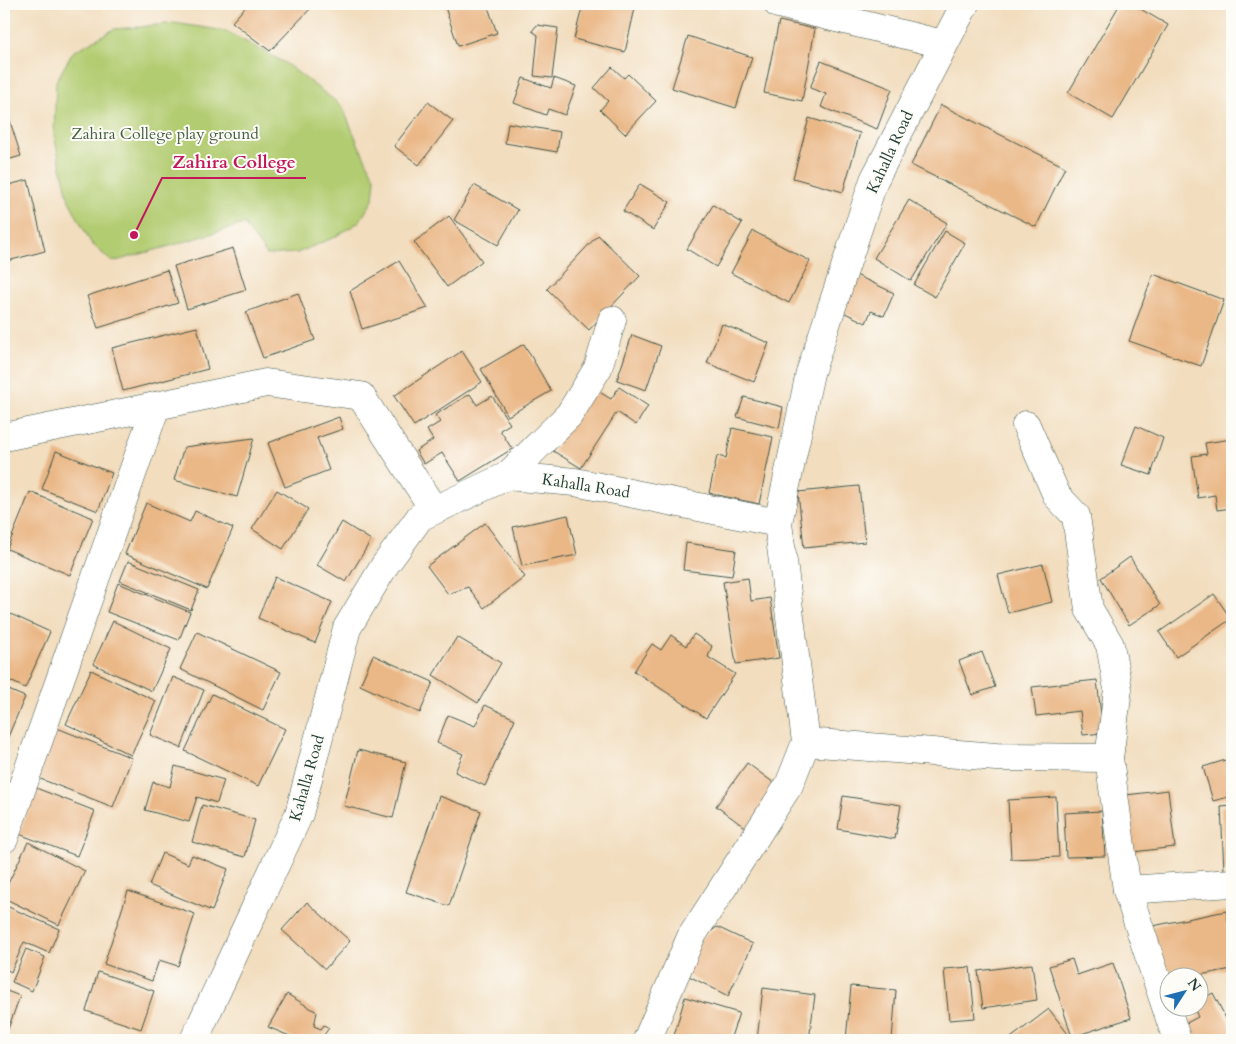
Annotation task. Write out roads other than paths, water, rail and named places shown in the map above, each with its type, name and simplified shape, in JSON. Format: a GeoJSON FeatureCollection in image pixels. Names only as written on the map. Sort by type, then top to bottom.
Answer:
{"type":"FeatureCollection","features":[{"type":"Feature","properties":{"kind":"street"},"geometry":{"type":"LineString","coordinates":[[778,4],[944,44]]}},
{"type":"Feature","properties":{"kind":"street","name":"Kahalla Road"},"geometry":{"type":"LineString","coordinates":[[194,1040],[299,814],[347,628],[385,565],[420,517],[507,476],[575,482],[778,523],[810,372],[874,180],[964,4]]}},
{"type":"Feature","properties":{"kind":"street"},"geometry":{"type":"LineString","coordinates":[[507,476],[569,415],[598,368],[612,320]]}},
{"type":"Feature","properties":{"kind":"street"},"geometry":{"type":"LineString","coordinates":[[4,437],[266,383],[361,396],[434,510]]}},
{"type":"Feature","properties":{"kind":"street"},"geometry":{"type":"LineString","coordinates":[[4,839],[156,406]]}},
{"type":"Feature","properties":{"kind":"street"},"geometry":{"type":"LineString","coordinates":[[1026,425],[1056,496],[1076,516],[1089,610],[1110,645],[1118,689],[1109,758],[1127,890],[1177,1040]]}},
{"type":"Feature","properties":{"kind":"street"},"geometry":{"type":"LineString","coordinates":[[647,1040],[691,937],[789,784],[806,742],[778,523]]}},
{"type":"Feature","properties":{"kind":"street"},"geometry":{"type":"LineString","coordinates":[[806,742],[996,757],[1109,758]]}},
{"type":"Feature","properties":{"kind":"street"},"geometry":{"type":"LineString","coordinates":[[1127,890],[1232,883]]}},
{"type":"Feature","properties":{"kind":"place","name":"Zahira College"},"geometry":{"type":"Point","coordinates":[134,235]}},
{"type":"Feature","properties":{"kind":"park label","name":"Zahira College play ground"},"geometry":{"type":"Point","coordinates":[165,134]}}]}
